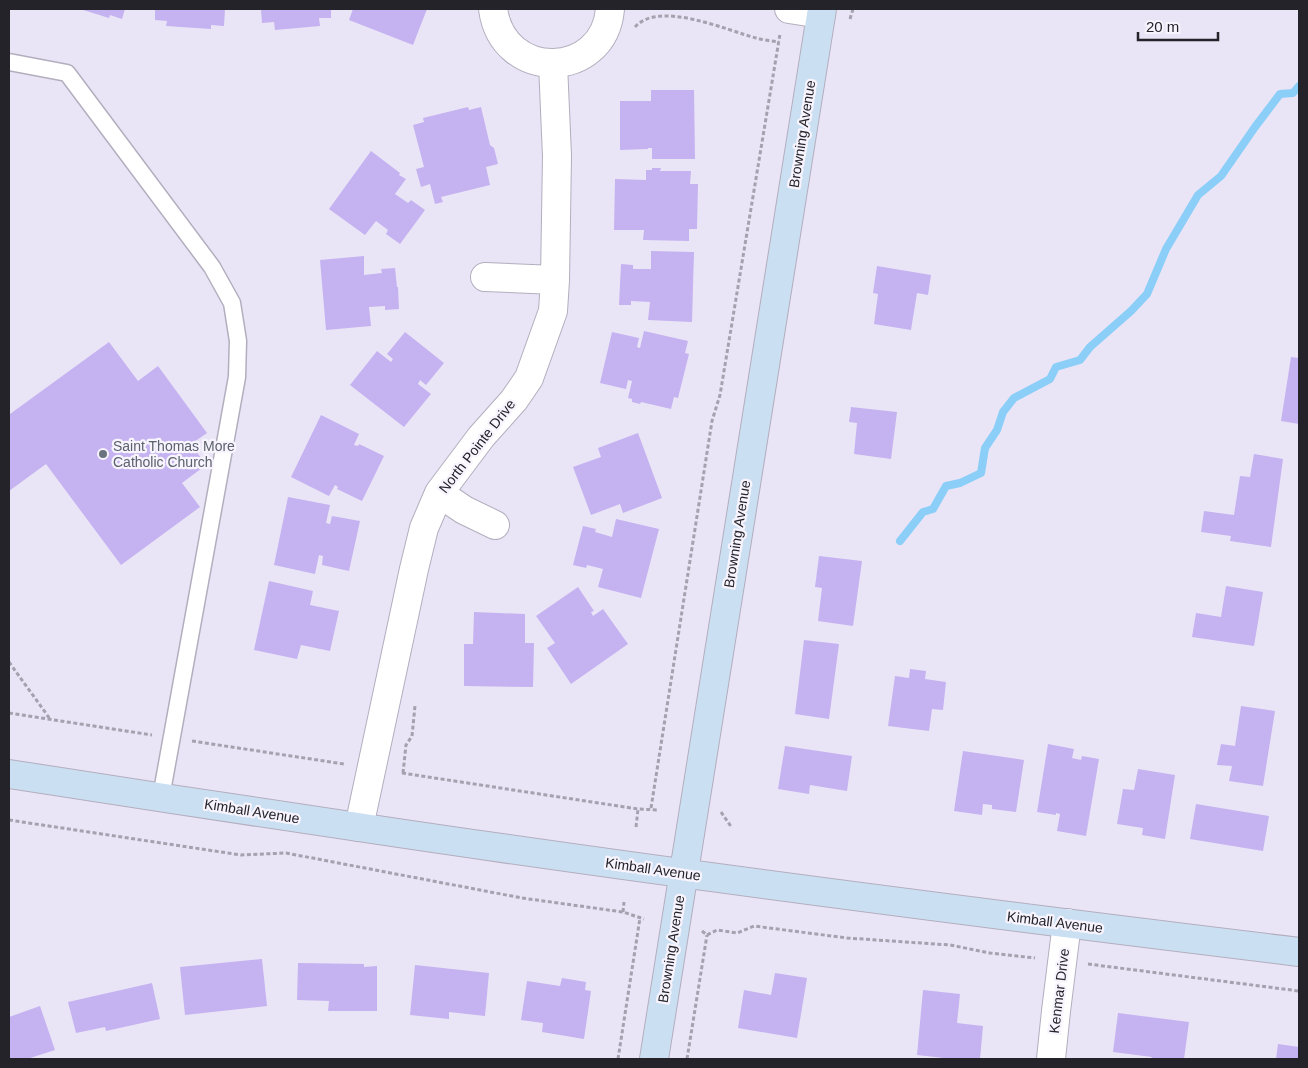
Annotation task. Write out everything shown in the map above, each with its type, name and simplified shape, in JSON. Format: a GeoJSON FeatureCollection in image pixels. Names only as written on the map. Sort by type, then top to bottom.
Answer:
{"type":"FeatureCollection","features":[{"type":"Feature","properties":{"kind":"main road","name":"Browning Avenue"},"geometry":{"type":"LineString","coordinates":[[654,1059],[821,12]]}},
{"type":"Feature","properties":{"kind":"main road","name":"Kimball Avenue"},"geometry":{"type":"LineString","coordinates":[[9,774],[359,827],[683,873],[1299,952]]}},
{"type":"Feature","properties":{"kind":"street"},"geometry":{"type":"LineString","coordinates":[[492,9],[494,22],[503,40],[517,53],[534,61],[553,64],[572,60],[589,51],[602,36],[609,19],[610,9]]}},
{"type":"Feature","properties":{"kind":"street"},"geometry":{"type":"LineString","coordinates":[[785,17],[821,12]]}},
{"type":"Feature","properties":{"kind":"street","name":"North Pointe Drive"},"geometry":{"type":"LineString","coordinates":[[359,827],[424,528],[439,493],[481,437],[514,400],[529,378],[553,311],[557,156],[553,64]]}},
{"type":"Feature","properties":{"kind":"street"},"geometry":{"type":"LineString","coordinates":[[485,277],[555,280]]}},
{"type":"Feature","properties":{"kind":"street"},"geometry":{"type":"LineString","coordinates":[[439,493],[464,510],[495,525]]}},
{"type":"Feature","properties":{"kind":"street","name":"Kenmar Drive"},"geometry":{"type":"LineString","coordinates":[[1051,1059],[1067,923]]}},
{"type":"Feature","properties":{"kind":"lane"},"geometry":{"type":"LineString","coordinates":[[9,62],[67,73],[212,267],[232,303],[238,341],[237,377],[161,797]]}},
{"type":"Feature","properties":{"kind":"path"},"geometry":{"type":"LineString","coordinates":[[651,808],[712,421],[720,395],[785,17]]}},
{"type":"Feature","properties":{"kind":"path"},"geometry":{"type":"LineString","coordinates":[[9,662],[51,720]]}},
{"type":"Feature","properties":{"kind":"path"},"geometry":{"type":"LineString","coordinates":[[9,713],[638,809],[651,808],[659,810]]}},
{"type":"Feature","properties":{"kind":"path"},"geometry":{"type":"LineString","coordinates":[[636,827],[638,809]]}},
{"type":"Feature","properties":{"kind":"path"},"geometry":{"type":"LineString","coordinates":[[9,820],[241,855],[286,853],[522,898],[623,912],[642,918],[618,1059]]}},
{"type":"Feature","properties":{"kind":"path"},"geometry":{"type":"LineString","coordinates":[[623,912],[624,902]]}},
{"type":"Feature","properties":{"kind":"path"},"geometry":{"type":"LineString","coordinates":[[707,934],[717,930],[737,932],[754,926],[847,938],[950,946],[990,953],[1299,991]]}},
{"type":"Feature","properties":{"kind":"path"},"geometry":{"type":"LineString","coordinates":[[700,928],[707,934]]}},
{"type":"Feature","properties":{"kind":"path"},"geometry":{"type":"LineString","coordinates":[[687,1059],[707,934]]}},
{"type":"Feature","properties":{"kind":"building"},"geometry":{"type":"Polygon","coordinates":[[[80,9],[125,9],[122,19],[110,15],[109,18],[80,9]]]}},
{"type":"Feature","properties":{"kind":"building"},"geometry":{"type":"Polygon","coordinates":[[[155,9],[225,9],[224,26],[211,25],[211,29],[166,26],[167,21],[155,20],[155,9]]]}},
{"type":"Feature","properties":{"kind":"building"},"geometry":{"type":"Polygon","coordinates":[[[261,9],[331,9],[331,18],[319,18],[320,26],[275,30],[274,22],[262,23],[261,9]]]}},
{"type":"Feature","properties":{"kind":"building"},"geometry":{"type":"Polygon","coordinates":[[[353,9],[427,9],[413,45],[349,20],[353,9]]]}},
{"type":"Feature","properties":{"kind":"building"},"geometry":{"type":"Polygon","coordinates":[[[651,90],[694,90],[695,159],[652,159],[652,148],[620,150],[620,101],[651,101],[651,90]]]}},
{"type":"Feature","properties":{"kind":"building"},"geometry":{"type":"Polygon","coordinates":[[[468,107],[469,110],[481,107],[490,145],[494,148],[498,164],[486,167],[490,185],[441,197],[443,202],[435,204],[430,184],[421,187],[416,169],[424,167],[413,125],[424,122],[423,118],[468,107]]]}},
{"type":"Feature","properties":{"kind":"building"},"geometry":{"type":"Polygon","coordinates":[[[371,151],[406,179],[395,194],[408,203],[411,200],[425,210],[400,244],[386,234],[388,230],[376,221],[365,235],[329,209],[371,151]]]}},
{"type":"Feature","properties":{"kind":"building"},"geometry":{"type":"Polygon","coordinates":[[[652,168],[661,168],[660,171],[691,171],[690,184],[698,184],[697,229],[689,229],[689,241],[643,240],[644,230],[614,230],[615,179],[646,180],[646,170],[652,170],[652,168]]]}},
{"type":"Feature","properties":{"kind":"building"},"geometry":{"type":"Polygon","coordinates":[[[651,251],[694,252],[692,322],[648,320],[650,302],[631,301],[631,305],[619,305],[621,264],[633,265],[633,269],[651,269],[651,251]]]}},
{"type":"Feature","properties":{"kind":"building"},"geometry":{"type":"Polygon","coordinates":[[[364,256],[364,275],[382,273],[381,269],[395,268],[399,309],[385,310],[385,306],[369,307],[371,326],[326,330],[320,260],[364,256]]]}},
{"type":"Feature","properties":{"kind":"building"},"geometry":{"type":"Polygon","coordinates":[[[877,266],[931,275],[928,295],[917,293],[911,330],[874,324],[878,294],[873,293],[877,266]]]}},
{"type":"Feature","properties":{"kind":"building"},"geometry":{"type":"Polygon","coordinates":[[[644,331],[688,341],[685,353],[689,354],[678,398],[674,397],[671,409],[641,402],[640,404],[632,402],[632,399],[628,398],[632,381],[628,380],[626,389],[600,383],[612,332],[639,338],[637,347],[640,348],[644,331]]]}},
{"type":"Feature","properties":{"kind":"building"},"geometry":{"type":"Polygon","coordinates":[[[405,332],[444,363],[426,385],[420,380],[418,384],[431,394],[404,427],[350,385],[377,351],[391,362],[393,359],[387,354],[405,332]]]}},
{"type":"Feature","properties":{"kind":"building","name":"Saint Thomas More Catholic Church"},"geometry":{"type":"Polygon","coordinates":[[[109,342],[138,381],[158,366],[207,433],[191,444],[206,465],[182,483],[200,507],[121,565],[46,464],[9,491],[9,412],[10,414],[109,342]]]}},
{"type":"Feature","properties":{"kind":"building"},"geometry":{"type":"Polygon","coordinates":[[[1291,357],[1299,358],[1299,424],[1281,421],[1291,357]]]}},
{"type":"Feature","properties":{"kind":"building"},"geometry":{"type":"Polygon","coordinates":[[[851,407],[897,412],[891,459],[854,454],[857,423],[849,422],[851,407]]]}},
{"type":"Feature","properties":{"kind":"building"},"geometry":{"type":"Polygon","coordinates":[[[321,415],[359,434],[354,445],[358,446],[359,444],[384,456],[362,501],[337,489],[338,487],[335,485],[329,496],[291,477],[321,415]]]}},
{"type":"Feature","properties":{"kind":"building"},"geometry":{"type":"Polygon","coordinates":[[[638,433],[662,498],[623,513],[620,504],[591,515],[573,467],[601,457],[598,448],[638,433]]]}},
{"type":"Feature","properties":{"kind":"building"},"geometry":{"type":"Polygon","coordinates":[[[1254,454],[1283,459],[1271,547],[1230,541],[1231,536],[1201,532],[1204,511],[1234,515],[1240,476],[1250,477],[1254,454]]]}},
{"type":"Feature","properties":{"kind":"building"},"geometry":{"type":"Polygon","coordinates":[[[288,497],[330,505],[326,523],[330,524],[332,516],[360,521],[349,571],[322,565],[323,556],[319,555],[315,574],[274,565],[288,497]]]}},
{"type":"Feature","properties":{"kind":"building"},"geometry":{"type":"Polygon","coordinates":[[[616,519],[659,529],[641,598],[598,587],[603,569],[587,565],[586,568],[573,565],[583,526],[596,529],[595,532],[612,537],[616,519]]]}},
{"type":"Feature","properties":{"kind":"building"},"geometry":{"type":"Polygon","coordinates":[[[819,556],[862,561],[853,626],[818,621],[822,588],[815,587],[819,556]]]}},
{"type":"Feature","properties":{"kind":"building"},"geometry":{"type":"Polygon","coordinates":[[[269,581],[313,591],[310,605],[339,611],[330,651],[301,645],[297,659],[254,650],[269,581]]]}},
{"type":"Feature","properties":{"kind":"building"},"geometry":{"type":"Polygon","coordinates":[[[1226,586],[1263,592],[1254,646],[1192,637],[1196,613],[1221,617],[1226,586]]]}},
{"type":"Feature","properties":{"kind":"building"},"geometry":{"type":"Polygon","coordinates":[[[578,587],[594,611],[591,612],[593,616],[603,609],[628,644],[571,684],[547,648],[555,643],[536,616],[578,587]]]}},
{"type":"Feature","properties":{"kind":"building"},"geometry":{"type":"Polygon","coordinates":[[[474,612],[525,614],[525,643],[534,643],[533,687],[464,686],[464,644],[473,644],[474,612]]]}},
{"type":"Feature","properties":{"kind":"building"},"geometry":{"type":"Polygon","coordinates":[[[804,640],[839,644],[829,719],[795,714],[804,640]]]}},
{"type":"Feature","properties":{"kind":"building"},"geometry":{"type":"Polygon","coordinates":[[[910,669],[926,671],[925,679],[946,682],[943,710],[932,709],[929,731],[888,726],[895,676],[909,678],[910,669]]]}},
{"type":"Feature","properties":{"kind":"building"},"geometry":{"type":"Polygon","coordinates":[[[1241,706],[1275,711],[1263,786],[1229,781],[1232,766],[1217,765],[1221,744],[1235,746],[1241,706]]]}},
{"type":"Feature","properties":{"kind":"building"},"geometry":{"type":"Polygon","coordinates":[[[1048,744],[1074,749],[1072,758],[1081,760],[1082,756],[1099,759],[1086,836],[1057,831],[1060,814],[1037,812],[1048,744]]]}},
{"type":"Feature","properties":{"kind":"building"},"geometry":{"type":"Polygon","coordinates":[[[785,746],[852,756],[847,791],[810,785],[809,794],[778,789],[785,746]]]}},
{"type":"Feature","properties":{"kind":"building"},"geometry":{"type":"Polygon","coordinates":[[[963,751],[1024,760],[1016,812],[992,809],[992,805],[983,804],[982,815],[954,811],[963,751]]]}},
{"type":"Feature","properties":{"kind":"building"},"geometry":{"type":"Polygon","coordinates":[[[1138,769],[1175,775],[1165,839],[1142,835],[1143,828],[1117,824],[1123,789],[1134,790],[1138,769]]]}},
{"type":"Feature","properties":{"kind":"building"},"geometry":{"type":"Polygon","coordinates":[[[1196,804],[1269,816],[1263,851],[1190,839],[1196,804]]]}},
{"type":"Feature","properties":{"kind":"building"},"geometry":{"type":"Polygon","coordinates":[[[262,959],[267,1006],[185,1015],[180,967],[262,959]]]}},
{"type":"Feature","properties":{"kind":"building"},"geometry":{"type":"Polygon","coordinates":[[[298,963],[364,964],[364,967],[377,966],[377,1011],[328,1011],[329,1001],[297,1000],[298,963]]]}},
{"type":"Feature","properties":{"kind":"building"},"geometry":{"type":"Polygon","coordinates":[[[415,965],[489,973],[485,1016],[449,1012],[449,1019],[410,1015],[415,965]]]}},
{"type":"Feature","properties":{"kind":"building"},"geometry":{"type":"Polygon","coordinates":[[[775,973],[807,978],[797,1038],[738,1028],[744,990],[771,995],[775,973]]]}},
{"type":"Feature","properties":{"kind":"building"},"geometry":{"type":"Polygon","coordinates":[[[562,978],[586,982],[585,990],[591,991],[584,1039],[542,1032],[543,1023],[521,1020],[527,981],[560,986],[562,978]]]}},
{"type":"Feature","properties":{"kind":"building"},"geometry":{"type":"Polygon","coordinates":[[[152,983],[160,1019],[106,1031],[105,1027],[76,1033],[68,1002],[152,983]]]}},
{"type":"Feature","properties":{"kind":"building"},"geometry":{"type":"Polygon","coordinates":[[[923,990],[960,994],[957,1023],[983,1026],[980,1059],[953,1059],[917,1055],[923,990]]]}},
{"type":"Feature","properties":{"kind":"building"},"geometry":{"type":"Polygon","coordinates":[[[40,1006],[55,1050],[27,1059],[9,1059],[9,1017],[40,1006]]]}},
{"type":"Feature","properties":{"kind":"building"},"geometry":{"type":"Polygon","coordinates":[[[1118,1013],[1189,1022],[1184,1059],[1151,1059],[1152,1057],[1113,1052],[1118,1013]]]}},
{"type":"Feature","properties":{"kind":"building"},"geometry":{"type":"Polygon","coordinates":[[[1278,1044],[1299,1047],[1299,1059],[1276,1059],[1278,1044]]]}},
{"type":"Feature","properties":{"kind":"waterway"},"geometry":{"type":"LineString","coordinates":[[900,541],[923,512],[933,509],[946,486],[960,483],[981,473],[985,448],[997,430],[1003,412],[1014,398],[1050,379],[1056,367],[1080,360],[1090,347],[1131,311],[1147,294],[1166,249],[1198,195],[1221,176],[1280,94],[1293,93],[1299,86]]}},
{"type":"Feature","properties":{"kind":"place","name":"Saint Thomas More Catholic Church"},"geometry":{"type":"Point","coordinates":[103,454]}}]}
